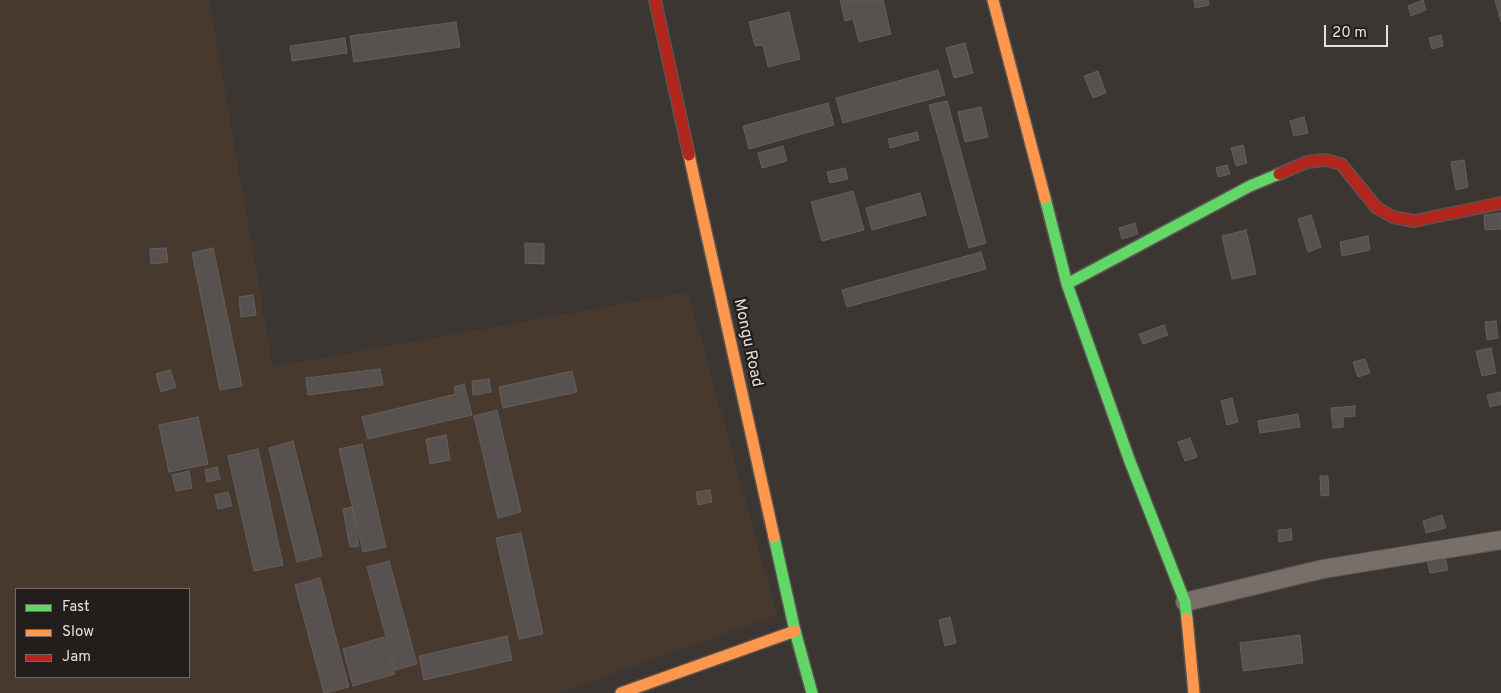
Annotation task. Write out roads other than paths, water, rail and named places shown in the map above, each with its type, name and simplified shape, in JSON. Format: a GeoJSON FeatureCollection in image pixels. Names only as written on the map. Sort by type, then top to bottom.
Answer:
{"type":"FeatureCollection","features":[{"type":"Feature","properties":{"kind":"street","name":"Mongu Road"},"geometry":{"type":"LineString","coordinates":[[655,0],[795,631],[812,693]]}},
{"type":"Feature","properties":{"kind":"street"},"geometry":{"type":"LineString","coordinates":[[993,0],[1067,284],[1129,459],[1184,602],[1194,693]]}},
{"type":"Feature","properties":{"kind":"street"},"geometry":{"type":"LineString","coordinates":[[1067,284],[1250,186],[1307,162],[1325,160],[1341,164],[1377,208],[1393,217],[1414,221],[1501,202]]}},
{"type":"Feature","properties":{"kind":"street"},"geometry":{"type":"LineString","coordinates":[[1184,602],[1323,569],[1501,540]]}},
{"type":"Feature","properties":{"kind":"street"},"geometry":{"type":"LineString","coordinates":[[622,693],[795,631]]}}]}
